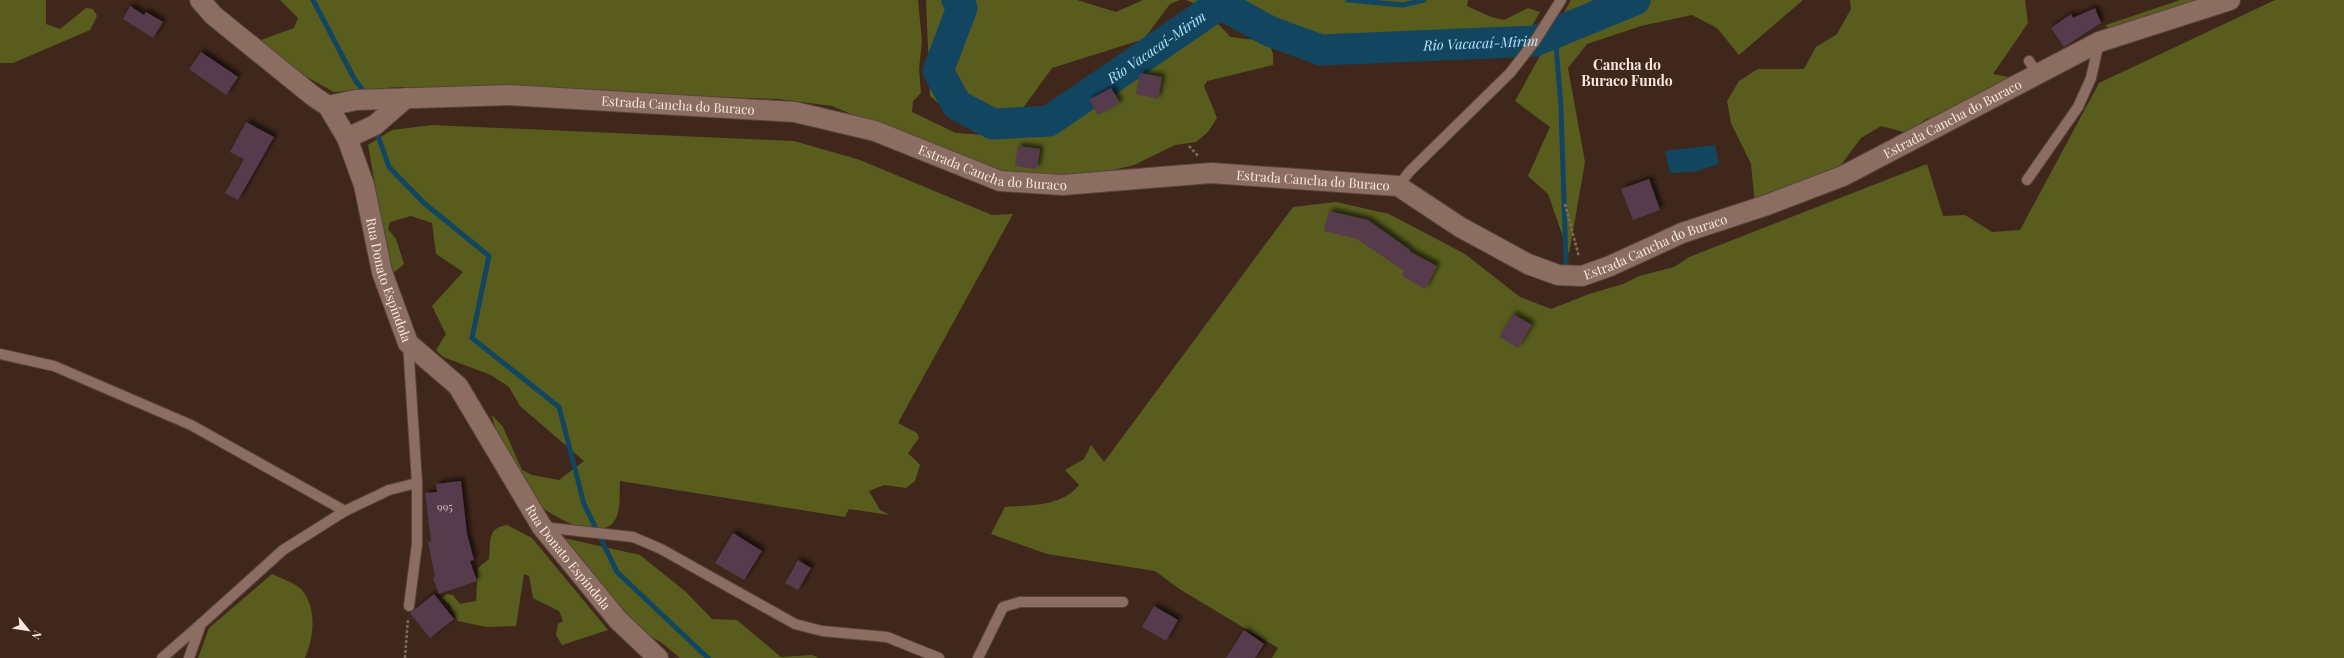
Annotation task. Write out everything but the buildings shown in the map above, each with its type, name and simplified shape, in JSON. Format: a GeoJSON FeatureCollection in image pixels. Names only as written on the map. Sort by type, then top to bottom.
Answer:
{"type":"FeatureCollection","features":[{"type":"Feature","properties":{"kind":"street","name":"Rua Donato Espíndola"},"geometry":{"type":"LineString","coordinates":[[200,0],[219,19],[313,96],[328,106],[348,138],[364,185],[382,272],[408,343],[458,386],[542,527],[618,620],[658,658]]}},
{"type":"Feature","properties":{"kind":"street","name":"Estrada Cancha do Buraco"},"geometry":{"type":"LineString","coordinates":[[328,106],[356,100],[509,95],[795,112],[875,131],[1000,181],[1062,185],[1211,173],[1398,186],[1460,227],[1528,264],[1558,275],[1582,276],[1610,266],[1682,233],[1767,205],[1843,176],[2033,67],[2099,42],[2230,0]]}},
{"type":"Feature","properties":{"kind":"street"},"geometry":{"type":"LineString","coordinates":[[348,138],[375,125],[406,98]]}},
{"type":"Feature","properties":{"kind":"lane"},"geometry":{"type":"LineString","coordinates":[[1398,186],[1410,171],[1510,73],[1535,41],[1561,0]]}},
{"type":"Feature","properties":{"kind":"lane"},"geometry":{"type":"LineString","coordinates":[[2027,180],[2078,107],[2091,78],[2099,42]]}},
{"type":"Feature","properties":{"kind":"lane"},"geometry":{"type":"LineString","coordinates":[[408,343],[417,483],[417,544],[409,606]]}},
{"type":"Feature","properties":{"kind":"lane"},"geometry":{"type":"LineString","coordinates":[[0,354],[54,366],[191,425],[346,511]]}},
{"type":"Feature","properties":{"kind":"lane"},"geometry":{"type":"LineString","coordinates":[[162,658],[283,550],[346,511],[389,490],[417,483]]}},
{"type":"Feature","properties":{"kind":"lane"},"geometry":{"type":"LineString","coordinates":[[542,527],[633,537],[661,549],[795,624],[822,631],[887,637],[939,658]]}},
{"type":"Feature","properties":{"kind":"lane"},"geometry":{"type":"LineString","coordinates":[[978,658],[1003,607],[1020,602],[1123,602]]}},
{"type":"Feature","properties":{"kind":"lane"},"geometry":{"type":"LineString","coordinates":[[189,658],[201,624]]}},
{"type":"Feature","properties":{"kind":"path"},"geometry":{"type":"LineString","coordinates":[[1566,204],[1582,276]]}},
{"type":"Feature","properties":{"kind":"path"},"geometry":{"type":"LineString","coordinates":[[405,658],[409,606]]}},
{"type":"Feature","properties":{"kind":"green space"},"geometry":{"type":"Polygon","coordinates":[[[0,0],[46,0],[46,24],[60,29],[86,8],[93,9],[97,16],[90,30],[13,63],[0,63],[0,0]]]}},
{"type":"Feature","properties":{"kind":"green space"},"geometry":{"type":"Polygon","coordinates":[[[280,0],[918,0],[922,41],[919,69],[921,93],[913,101],[912,112],[956,133],[985,135],[1034,116],[1047,104],[1076,96],[1097,74],[1152,43],[1177,15],[1185,13],[1192,12],[1206,17],[1225,31],[1230,37],[1264,41],[1271,49],[1273,55],[1273,65],[1207,81],[1204,86],[1217,118],[1208,132],[1196,142],[1175,145],[1134,165],[1101,173],[1066,177],[1013,174],[979,168],[832,106],[778,99],[400,87],[334,92],[285,65],[268,50],[261,40],[294,28],[298,18],[280,0]]]}},
{"type":"Feature","properties":{"kind":"green space"},"geometry":{"type":"Polygon","coordinates":[[[926,0],[1077,0],[1116,12],[1143,0],[1180,0],[1170,4],[1144,39],[1052,68],[1023,108],[995,117],[950,113],[930,96],[926,0]]]}},
{"type":"Feature","properties":{"kind":"green space"},"geometry":{"type":"Polygon","coordinates":[[[1186,0],[1468,0],[1467,6],[1491,17],[1504,20],[1528,8],[1540,12],[1526,36],[1391,48],[1278,40],[1186,0]]]}},
{"type":"Feature","properties":{"kind":"green space"},"geometry":{"type":"Polygon","coordinates":[[[1571,0],[1803,0],[1739,55],[1717,28],[1692,15],[1641,26],[1587,44],[1568,68],[1585,162],[1569,254],[1548,194],[1528,176],[1550,127],[1515,101],[1571,0]]]}},
{"type":"Feature","properties":{"kind":"green space"},"geometry":{"type":"Polygon","coordinates":[[[1850,0],[2025,0],[2028,23],[1993,74],[2015,78],[1945,115],[1926,119],[1907,133],[1881,126],[1861,138],[1832,177],[1755,205],[1751,164],[1731,123],[1727,101],[1739,81],[1758,69],[1804,69],[1816,47],[1837,34],[1851,9],[1850,0]]]}},
{"type":"Feature","properties":{"kind":"green space"},"geometry":{"type":"Polygon","coordinates":[[[2180,0],[2206,0],[2109,31],[2106,25],[2180,0]]]}},
{"type":"Feature","properties":{"kind":"green space"},"geometry":{"type":"Polygon","coordinates":[[[2275,0],[2344,0],[2344,658],[1272,658],[1278,648],[1181,590],[1155,571],[1047,554],[991,534],[1005,507],[1045,504],[1064,497],[1072,492],[1079,485],[1065,470],[1084,459],[1091,445],[1104,462],[1293,207],[1336,202],[1389,214],[1465,254],[1520,297],[1551,309],[1589,294],[1623,284],[1639,276],[1674,267],[1689,257],[1927,164],[1943,216],[1965,215],[1992,232],[2020,230],[2099,83],[2275,0]]]}},
{"type":"Feature","properties":{"kind":"green space"},"geometry":{"type":"Polygon","coordinates":[[[432,125],[794,141],[860,160],[992,215],[1013,214],[898,423],[917,433],[919,438],[908,453],[920,465],[915,481],[906,488],[884,485],[869,491],[880,510],[890,515],[849,509],[845,517],[620,481],[620,503],[618,513],[613,523],[603,529],[589,530],[564,520],[545,510],[536,503],[524,487],[510,461],[498,434],[492,415],[503,427],[522,470],[532,475],[559,480],[584,461],[520,406],[509,387],[491,375],[443,357],[436,350],[446,334],[432,306],[463,272],[436,254],[432,223],[411,216],[390,222],[388,229],[396,239],[404,264],[391,275],[368,145],[392,130],[432,125]]]}},
{"type":"Feature","properties":{"kind":"green space"},"geometry":{"type":"Polygon","coordinates":[[[507,525],[532,538],[608,630],[562,645],[556,635],[558,624],[563,621],[559,611],[533,598],[529,576],[524,574],[516,626],[486,627],[458,621],[450,605],[442,598],[447,594],[453,595],[460,604],[476,601],[478,568],[489,559],[491,536],[496,529],[507,525]]]}},
{"type":"Feature","properties":{"kind":"green space"},"geometry":{"type":"Polygon","coordinates":[[[564,538],[640,555],[686,592],[712,619],[737,620],[781,657],[812,655],[819,658],[680,658],[662,643],[621,619],[564,538]]]}},
{"type":"Feature","properties":{"kind":"green space"},"geometry":{"type":"Polygon","coordinates":[[[272,574],[299,587],[307,598],[312,614],[312,632],[305,658],[198,658],[209,628],[272,574]]]}},
{"type":"Feature","properties":{"kind":"water"},"geometry":{"type":"Polygon","coordinates":[[[1715,145],[1719,164],[1694,172],[1670,173],[1665,151],[1715,145]]]}},
{"type":"Feature","properties":{"kind":"waterway"},"geometry":{"type":"LineString","coordinates":[[313,0],[355,80],[367,95]]}},
{"type":"Feature","properties":{"kind":"waterway","name":"Rio Vacacaí-Mirim"},"geometry":{"type":"LineString","coordinates":[[957,0],[962,8],[938,71],[957,105],[993,124],[1049,121],[1220,4],[1269,31],[1321,50],[1535,41],[1635,0]]}},
{"type":"Feature","properties":{"kind":"waterway","name":"Rio Vacacaí-Mirim"},"geometry":{"type":"LineString","coordinates":[[1220,4],[1229,0]]}},
{"type":"Feature","properties":{"kind":"waterway"},"geometry":{"type":"LineString","coordinates":[[1348,0],[1403,5],[1424,0]]}},
{"type":"Feature","properties":{"kind":"waterway"},"geometry":{"type":"LineString","coordinates":[[1555,33],[1561,107],[1566,263]]}},
{"type":"Feature","properties":{"kind":"waterway"},"geometry":{"type":"LineString","coordinates":[[376,130],[389,167],[424,203],[489,256],[472,338],[559,407],[584,504],[617,572],[708,658]]}},
{"type":"Feature","properties":{"kind":"district","name":"Cancha do Buraco Fundo"},"geometry":{"type":"Point","coordinates":[1627,74]}}]}
